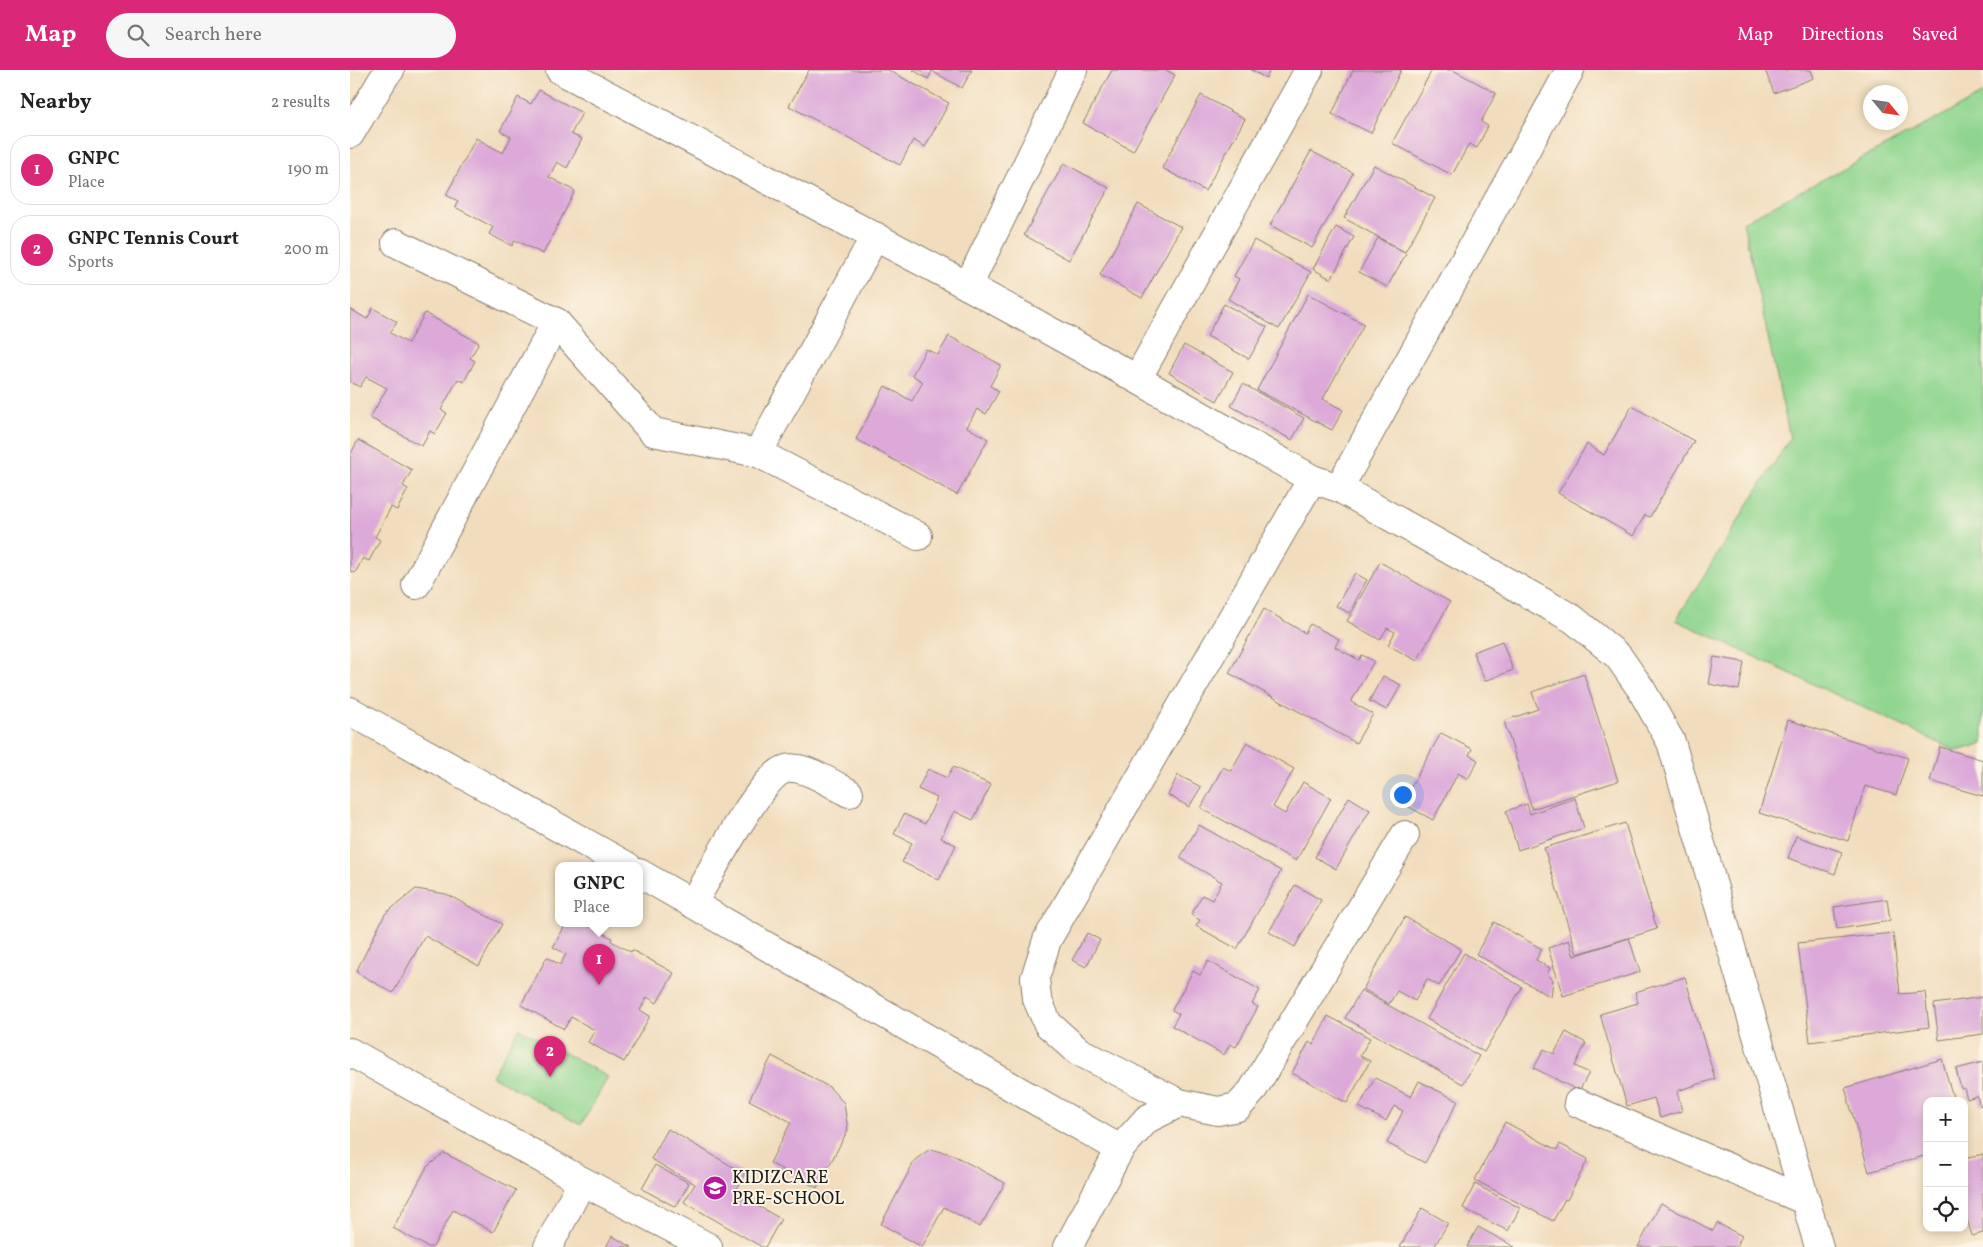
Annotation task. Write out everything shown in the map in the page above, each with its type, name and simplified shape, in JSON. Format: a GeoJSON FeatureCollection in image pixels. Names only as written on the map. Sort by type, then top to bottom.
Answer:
{"type":"FeatureCollection","features":[{"type":"Feature","properties":{"kind":"street"},"geometry":{"type":"LineString","coordinates":[[350,134],[390,70]]}},
{"type":"Feature","properties":{"kind":"street"},"geometry":{"type":"LineString","coordinates":[[560,70],[968,286],[1137,379],[1312,479],[1339,488],[1573,619],[1618,656],[1641,689],[1671,742],[1819,1247]]}},
{"type":"Feature","properties":{"kind":"street"},"geometry":{"type":"LineString","coordinates":[[968,286],[1073,70]]}},
{"type":"Feature","properties":{"kind":"street"},"geometry":{"type":"LineString","coordinates":[[1137,379],[1309,70]]}},
{"type":"Feature","properties":{"kind":"street"},"geometry":{"type":"LineString","coordinates":[[1339,488],[1570,70]]}},
{"type":"Feature","properties":{"kind":"street"},"geometry":{"type":"LineString","coordinates":[[758,452],[875,236]]}},
{"type":"Feature","properties":{"kind":"street"},"geometry":{"type":"LineString","coordinates":[[396,243],[556,322],[653,432],[758,452],[918,536]]}},
{"type":"Feature","properties":{"kind":"street"},"geometry":{"type":"LineString","coordinates":[[416,585],[556,322]]}},
{"type":"Feature","properties":{"kind":"street"},"geometry":{"type":"LineString","coordinates":[[1312,479],[1047,940],[1034,978],[1037,999],[1048,1024],[1078,1051],[1179,1103],[1218,1112],[1238,1107],[1252,1091],[1405,835]]}},
{"type":"Feature","properties":{"kind":"street"},"geometry":{"type":"LineString","coordinates":[[350,711],[620,862]]}},
{"type":"Feature","properties":{"kind":"street"},"geometry":{"type":"LineString","coordinates":[[693,903],[748,809],[780,771],[787,768],[798,769],[849,793]]}},
{"type":"Feature","properties":{"kind":"street"},"geometry":{"type":"LineString","coordinates":[[643,875],[1120,1150]]}},
{"type":"Feature","properties":{"kind":"street"},"geometry":{"type":"LineString","coordinates":[[350,1052],[582,1181],[708,1247]]}},
{"type":"Feature","properties":{"kind":"street"},"geometry":{"type":"LineString","coordinates":[[1068,1247],[1120,1150],[1147,1119],[1179,1103]]}},
{"type":"Feature","properties":{"kind":"street"},"geometry":{"type":"LineString","coordinates":[[1578,1104],[1806,1201]]}},
{"type":"Feature","properties":{"kind":"street"},"geometry":{"type":"LineString","coordinates":[[548,1247],[582,1181]]}},
{"type":"Feature","properties":{"kind":"green space"},"geometry":{"type":"Polygon","coordinates":[[[1983,94],[1983,744],[1956,751],[1676,620],[1790,438],[1743,222],[1983,94]]]}},
{"type":"Feature","properties":{"kind":"green space"},"geometry":{"type":"Polygon","coordinates":[[[519,1028],[608,1077],[581,1125],[492,1076],[519,1028]]]}},
{"type":"Feature","properties":{"kind":"building"},"geometry":{"type":"Polygon","coordinates":[[[809,70],[888,70],[949,103],[925,147],[913,140],[900,165],[789,106],[809,70]]]}},
{"type":"Feature","properties":{"kind":"building"},"geometry":{"type":"Polygon","coordinates":[[[913,70],[972,70],[962,88],[932,71],[928,79],[913,70]]]}},
{"type":"Feature","properties":{"kind":"building"},"geometry":{"type":"Polygon","coordinates":[[[1112,70],[1166,70],[1175,75],[1133,151],[1083,123],[1112,70]]]}},
{"type":"Feature","properties":{"kind":"building"},"geometry":{"type":"Polygon","coordinates":[[[1251,70],[1270,70],[1266,78],[1251,70]]]}},
{"type":"Feature","properties":{"kind":"building"},"geometry":{"type":"Polygon","coordinates":[[[1353,70],[1401,70],[1371,133],[1332,114],[1353,70]]]}},
{"type":"Feature","properties":{"kind":"building"},"geometry":{"type":"Polygon","coordinates":[[[1432,70],[1453,70],[1496,93],[1481,122],[1488,126],[1477,148],[1469,144],[1452,175],[1392,143],[1432,70]]]}},
{"type":"Feature","properties":{"kind":"building"},"geometry":{"type":"Polygon","coordinates":[[[1765,70],[1811,70],[1814,78],[1774,93],[1765,70]]]}},
{"type":"Feature","properties":{"kind":"building"},"geometry":{"type":"Polygon","coordinates":[[[539,90],[582,113],[571,134],[582,139],[567,168],[557,162],[549,177],[575,191],[543,254],[515,240],[512,246],[489,234],[493,227],[455,207],[458,201],[446,195],[476,138],[503,153],[511,137],[500,131],[518,97],[531,104],[539,90]]]}},
{"type":"Feature","properties":{"kind":"building"},"geometry":{"type":"Polygon","coordinates":[[[1201,95],[1245,119],[1205,191],[1162,168],[1201,95]]]}},
{"type":"Feature","properties":{"kind":"building"},"geometry":{"type":"Polygon","coordinates":[[[1311,151],[1353,173],[1312,248],[1270,225],[1311,151]]]}},
{"type":"Feature","properties":{"kind":"building"},"geometry":{"type":"Polygon","coordinates":[[[1064,163],[1109,188],[1069,260],[1024,235],[1064,163]]]}},
{"type":"Feature","properties":{"kind":"building"},"geometry":{"type":"Polygon","coordinates":[[[1374,165],[1435,198],[1405,252],[1344,218],[1374,165]]]}},
{"type":"Feature","properties":{"kind":"building"},"geometry":{"type":"Polygon","coordinates":[[[1138,204],[1181,227],[1142,298],[1100,275],[1138,204]]]}},
{"type":"Feature","properties":{"kind":"building"},"geometry":{"type":"Polygon","coordinates":[[[1336,227],[1354,237],[1331,279],[1313,269],[1336,227]]]}},
{"type":"Feature","properties":{"kind":"building"},"geometry":{"type":"Polygon","coordinates":[[[1378,238],[1406,254],[1387,287],[1359,272],[1378,238]]]}},
{"type":"Feature","properties":{"kind":"building"},"geometry":{"type":"Polygon","coordinates":[[[1254,240],[1311,272],[1279,329],[1228,299],[1239,279],[1234,276],[1254,240]]]}},
{"type":"Feature","properties":{"kind":"building"},"geometry":{"type":"Polygon","coordinates":[[[1308,294],[1364,324],[1323,399],[1343,410],[1332,430],[1257,390],[1308,294]]]}},
{"type":"Feature","properties":{"kind":"building"},"geometry":{"type":"Polygon","coordinates":[[[1224,304],[1267,327],[1249,359],[1207,336],[1224,304]]]}},
{"type":"Feature","properties":{"kind":"building"},"geometry":{"type":"Polygon","coordinates":[[[373,308],[397,322],[390,333],[408,343],[425,313],[479,343],[470,358],[475,361],[464,382],[458,379],[441,410],[447,413],[435,434],[430,431],[422,446],[370,418],[387,388],[366,377],[360,387],[350,382],[350,309],[367,319],[373,308]]]}},
{"type":"Feature","properties":{"kind":"building"},"geometry":{"type":"Polygon","coordinates":[[[949,336],[1001,365],[990,386],[999,391],[986,414],[977,409],[967,427],[988,439],[957,495],[856,439],[885,386],[912,401],[923,382],[912,375],[926,349],[938,355],[949,336]]]}},
{"type":"Feature","properties":{"kind":"building"},"geometry":{"type":"Polygon","coordinates":[[[1184,345],[1233,372],[1217,401],[1169,373],[1184,345]]]}},
{"type":"Feature","properties":{"kind":"building"},"geometry":{"type":"Polygon","coordinates":[[[1243,384],[1304,418],[1292,440],[1231,406],[1243,384]]]}},
{"type":"Feature","properties":{"kind":"building"},"geometry":{"type":"Polygon","coordinates":[[[1632,406],[1694,441],[1650,517],[1645,515],[1633,536],[1558,493],[1587,444],[1604,455],[1632,406]]]}},
{"type":"Feature","properties":{"kind":"building"},"geometry":{"type":"Polygon","coordinates":[[[358,440],[412,470],[403,486],[408,489],[397,510],[391,507],[375,537],[380,540],[369,561],[363,558],[355,573],[350,571],[350,455],[358,440]]]}},
{"type":"Feature","properties":{"kind":"building"},"geometry":{"type":"Polygon","coordinates":[[[1380,562],[1450,602],[1417,661],[1388,645],[1395,632],[1387,628],[1380,640],[1347,621],[1380,562]]]}},
{"type":"Feature","properties":{"kind":"building"},"geometry":{"type":"Polygon","coordinates":[[[1355,573],[1367,580],[1349,613],[1336,606],[1355,573]]]}},
{"type":"Feature","properties":{"kind":"building"},"geometry":{"type":"Polygon","coordinates":[[[1264,609],[1305,633],[1310,624],[1339,639],[1335,647],[1359,660],[1362,655],[1374,661],[1351,702],[1373,714],[1356,743],[1229,673],[1264,609]]]}},
{"type":"Feature","properties":{"kind":"building"},"geometry":{"type":"Polygon","coordinates":[[[1502,641],[1513,670],[1485,681],[1473,652],[1502,641]]]}},
{"type":"Feature","properties":{"kind":"building"},"geometry":{"type":"Polygon","coordinates":[[[1714,657],[1744,662],[1739,690],[1709,684],[1714,657]]]}},
{"type":"Feature","properties":{"kind":"building"},"geometry":{"type":"Polygon","coordinates":[[[1584,674],[1618,781],[1532,809],[1504,721],[1538,709],[1532,692],[1584,674]]]}},
{"type":"Feature","properties":{"kind":"building"},"geometry":{"type":"Polygon","coordinates":[[[1383,676],[1401,685],[1387,710],[1369,701],[1383,676]]]}},
{"type":"Feature","properties":{"kind":"building"},"geometry":{"type":"Polygon","coordinates":[[[1788,720],[1908,758],[1896,795],[1865,786],[1848,841],[1759,813],[1788,720]]]}},
{"type":"Feature","properties":{"kind":"building"},"geometry":{"type":"Polygon","coordinates":[[[1441,733],[1472,749],[1469,755],[1478,760],[1468,779],[1458,773],[1433,820],[1402,803],[1441,733]]]}},
{"type":"Feature","properties":{"kind":"building"},"geometry":{"type":"Polygon","coordinates":[[[1247,742],[1294,769],[1273,807],[1285,814],[1303,782],[1331,798],[1296,861],[1201,808],[1223,767],[1231,771],[1247,742]]]}},
{"type":"Feature","properties":{"kind":"building"},"geometry":{"type":"Polygon","coordinates":[[[1940,747],[1983,760],[1983,796],[1930,781],[1940,747]]]}},
{"type":"Feature","properties":{"kind":"building"},"geometry":{"type":"Polygon","coordinates":[[[953,767],[991,785],[973,820],[954,811],[941,838],[956,845],[939,880],[902,862],[912,843],[894,834],[904,814],[925,824],[937,798],[918,789],[928,769],[947,778],[953,767]]]}},
{"type":"Feature","properties":{"kind":"building"},"geometry":{"type":"Polygon","coordinates":[[[1178,775],[1201,787],[1189,807],[1168,795],[1178,775]]]}},
{"type":"Feature","properties":{"kind":"building"},"geometry":{"type":"Polygon","coordinates":[[[1349,797],[1370,810],[1336,869],[1315,857],[1349,797]]]}},
{"type":"Feature","properties":{"kind":"building"},"geometry":{"type":"Polygon","coordinates":[[[1575,798],[1584,828],[1518,850],[1506,811],[1527,804],[1530,814],[1575,798]]]}},
{"type":"Feature","properties":{"kind":"building"},"geometry":{"type":"Polygon","coordinates":[[[1625,823],[1657,929],[1577,954],[1544,848],[1625,823]]]}},
{"type":"Feature","properties":{"kind":"building"},"geometry":{"type":"Polygon","coordinates":[[[1199,825],[1281,871],[1237,949],[1196,926],[1200,920],[1191,915],[1202,895],[1212,900],[1222,882],[1180,858],[1199,825]]]}},
{"type":"Feature","properties":{"kind":"building"},"geometry":{"type":"Polygon","coordinates":[[[1796,836],[1842,852],[1835,874],[1788,858],[1796,836]]]}},
{"type":"Feature","properties":{"kind":"building"},"geometry":{"type":"Polygon","coordinates":[[[1295,885],[1321,900],[1295,947],[1269,932],[1295,885]]]}},
{"type":"Feature","properties":{"kind":"building"},"geometry":{"type":"Polygon","coordinates":[[[416,889],[446,894],[502,924],[479,966],[425,936],[393,993],[356,972],[385,914],[416,889]]]}},
{"type":"Feature","properties":{"kind":"building"},"geometry":{"type":"Polygon","coordinates":[[[1887,899],[1890,921],[1837,929],[1834,907],[1887,899]]]}},
{"type":"Feature","properties":{"kind":"building"},"geometry":{"type":"Polygon","coordinates":[[[1405,917],[1461,949],[1439,986],[1427,979],[1415,1001],[1397,991],[1389,1004],[1363,989],[1405,917]]]}},
{"type":"Feature","properties":{"kind":"building"},"geometry":{"type":"Polygon","coordinates":[[[1494,922],[1542,949],[1536,960],[1550,968],[1547,974],[1553,980],[1551,997],[1476,954],[1494,922]]]}},
{"type":"Feature","properties":{"kind":"building"},"geometry":{"type":"Polygon","coordinates":[[[564,927],[592,927],[612,938],[611,941],[674,973],[657,1003],[647,997],[640,1010],[650,1016],[624,1062],[588,1042],[595,1030],[571,1017],[564,1029],[521,1005],[547,957],[560,965],[566,954],[553,947],[564,927]]]}},
{"type":"Feature","properties":{"kind":"building"},"geometry":{"type":"Polygon","coordinates":[[[1087,933],[1100,940],[1086,967],[1072,960],[1087,933]]]}},
{"type":"Feature","properties":{"kind":"building"},"geometry":{"type":"Polygon","coordinates":[[[1893,933],[1900,994],[1925,992],[1929,1027],[1810,1042],[1798,943],[1893,933]]]}},
{"type":"Feature","properties":{"kind":"building"},"geometry":{"type":"Polygon","coordinates":[[[1629,938],[1640,972],[1563,996],[1548,948],[1569,940],[1574,956],[1629,938]]]}},
{"type":"Feature","properties":{"kind":"building"},"geometry":{"type":"Polygon","coordinates":[[[1464,953],[1522,987],[1484,1052],[1427,1019],[1464,953]]]}},
{"type":"Feature","properties":{"kind":"building"},"geometry":{"type":"Polygon","coordinates":[[[1208,961],[1260,990],[1252,1004],[1258,1007],[1236,1047],[1230,1044],[1224,1055],[1172,1026],[1179,1014],[1172,1010],[1193,971],[1200,975],[1208,961]]]}},
{"type":"Feature","properties":{"kind":"building"},"geometry":{"type":"Polygon","coordinates":[[[1685,977],[1715,1079],[1677,1091],[1682,1111],[1660,1118],[1654,1098],[1627,1106],[1600,1014],[1638,1003],[1635,992],[1685,977]]]}},
{"type":"Feature","properties":{"kind":"building"},"geometry":{"type":"Polygon","coordinates":[[[1361,990],[1479,1056],[1463,1084],[1345,1018],[1361,990]]]}},
{"type":"Feature","properties":{"kind":"building"},"geometry":{"type":"Polygon","coordinates":[[[1983,997],[1983,1034],[1939,1040],[1934,1004],[1983,997]]]}},
{"type":"Feature","properties":{"kind":"building"},"geometry":{"type":"Polygon","coordinates":[[[1328,1016],[1370,1038],[1360,1056],[1370,1061],[1347,1103],[1292,1073],[1309,1042],[1313,1045],[1328,1016]]]}},
{"type":"Feature","properties":{"kind":"building"},"geometry":{"type":"Polygon","coordinates":[[[1566,1032],[1586,1043],[1575,1066],[1589,1073],[1579,1091],[1534,1068],[1544,1049],[1554,1054],[1566,1032]]]}},
{"type":"Feature","properties":{"kind":"building"},"geometry":{"type":"Polygon","coordinates":[[[772,1056],[829,1087],[844,1103],[848,1130],[817,1188],[770,1163],[791,1122],[749,1100],[772,1056]]]}},
{"type":"Feature","properties":{"kind":"building"},"geometry":{"type":"Polygon","coordinates":[[[1942,1059],[1953,1097],[1923,1097],[1923,1156],[1869,1172],[1845,1088],[1942,1059]]]}},
{"type":"Feature","properties":{"kind":"building"},"geometry":{"type":"Polygon","coordinates":[[[1983,1062],[1983,1105],[1980,1106],[1977,1096],[1968,1099],[1966,1097],[1964,1088],[1961,1089],[1956,1069],[1983,1062]]]}},
{"type":"Feature","properties":{"kind":"building"},"geometry":{"type":"Polygon","coordinates":[[[1375,1078],[1411,1097],[1419,1081],[1458,1101],[1425,1163],[1387,1143],[1403,1111],[1394,1106],[1386,1121],[1359,1107],[1375,1078]]]}},
{"type":"Feature","properties":{"kind":"building"},"geometry":{"type":"Polygon","coordinates":[[[1505,1122],[1557,1150],[1560,1144],[1588,1159],[1567,1200],[1565,1199],[1553,1221],[1475,1180],[1505,1122]]]}},
{"type":"Feature","properties":{"kind":"building","name":"KIDIZCARE PRE-SCHOOL"},"geometry":{"type":"Polygon","coordinates":[[[668,1129],[745,1174],[735,1193],[781,1219],[765,1247],[684,1202],[695,1184],[651,1159],[668,1129]]]}},
{"type":"Feature","properties":{"kind":"building"},"geometry":{"type":"Polygon","coordinates":[[[930,1149],[951,1154],[1005,1183],[980,1227],[944,1207],[922,1247],[881,1224],[915,1160],[930,1149]]]}},
{"type":"Feature","properties":{"kind":"building"},"geometry":{"type":"Polygon","coordinates":[[[444,1153],[516,1190],[493,1232],[453,1210],[433,1247],[428,1247],[393,1228],[427,1167],[444,1153]]]}},
{"type":"Feature","properties":{"kind":"building"},"geometry":{"type":"Polygon","coordinates":[[[1983,1154],[1983,1233],[1972,1236],[1968,1222],[1968,1158],[1983,1154]]]}},
{"type":"Feature","properties":{"kind":"building"},"geometry":{"type":"Polygon","coordinates":[[[655,1165],[689,1183],[676,1207],[642,1189],[655,1165]]]}},
{"type":"Feature","properties":{"kind":"building"},"geometry":{"type":"Polygon","coordinates":[[[1475,1184],[1520,1208],[1508,1231],[1463,1208],[1475,1184]]]}},
{"type":"Feature","properties":{"kind":"building"},"geometry":{"type":"Polygon","coordinates":[[[1661,1203],[1713,1231],[1717,1223],[1742,1236],[1736,1247],[1638,1247],[1661,1203]]]}},
{"type":"Feature","properties":{"kind":"building"},"geometry":{"type":"Polygon","coordinates":[[[1422,1208],[1448,1223],[1434,1247],[1400,1247],[1422,1208]]]}},
{"type":"Feature","properties":{"kind":"building"},"geometry":{"type":"Polygon","coordinates":[[[1478,1227],[1515,1247],[1467,1247],[1478,1227]]]}},
{"type":"Feature","properties":{"kind":"building"},"geometry":{"type":"Polygon","coordinates":[[[612,1236],[632,1247],[606,1247],[612,1236]]]}},
{"type":"Feature","properties":{"kind":"place","name":"GNPC"},"geometry":{"type":"Point","coordinates":[599,985]}},
{"type":"Feature","properties":{"kind":"place","name":"GNPC Tennis Court"},"geometry":{"type":"Point","coordinates":[550,1077]}},
{"type":"Feature","properties":{"kind":"place","name":"KIDIZCARE PRE-SCHOOL"},"geometry":{"type":"Point","coordinates":[715,1188]}}]}
